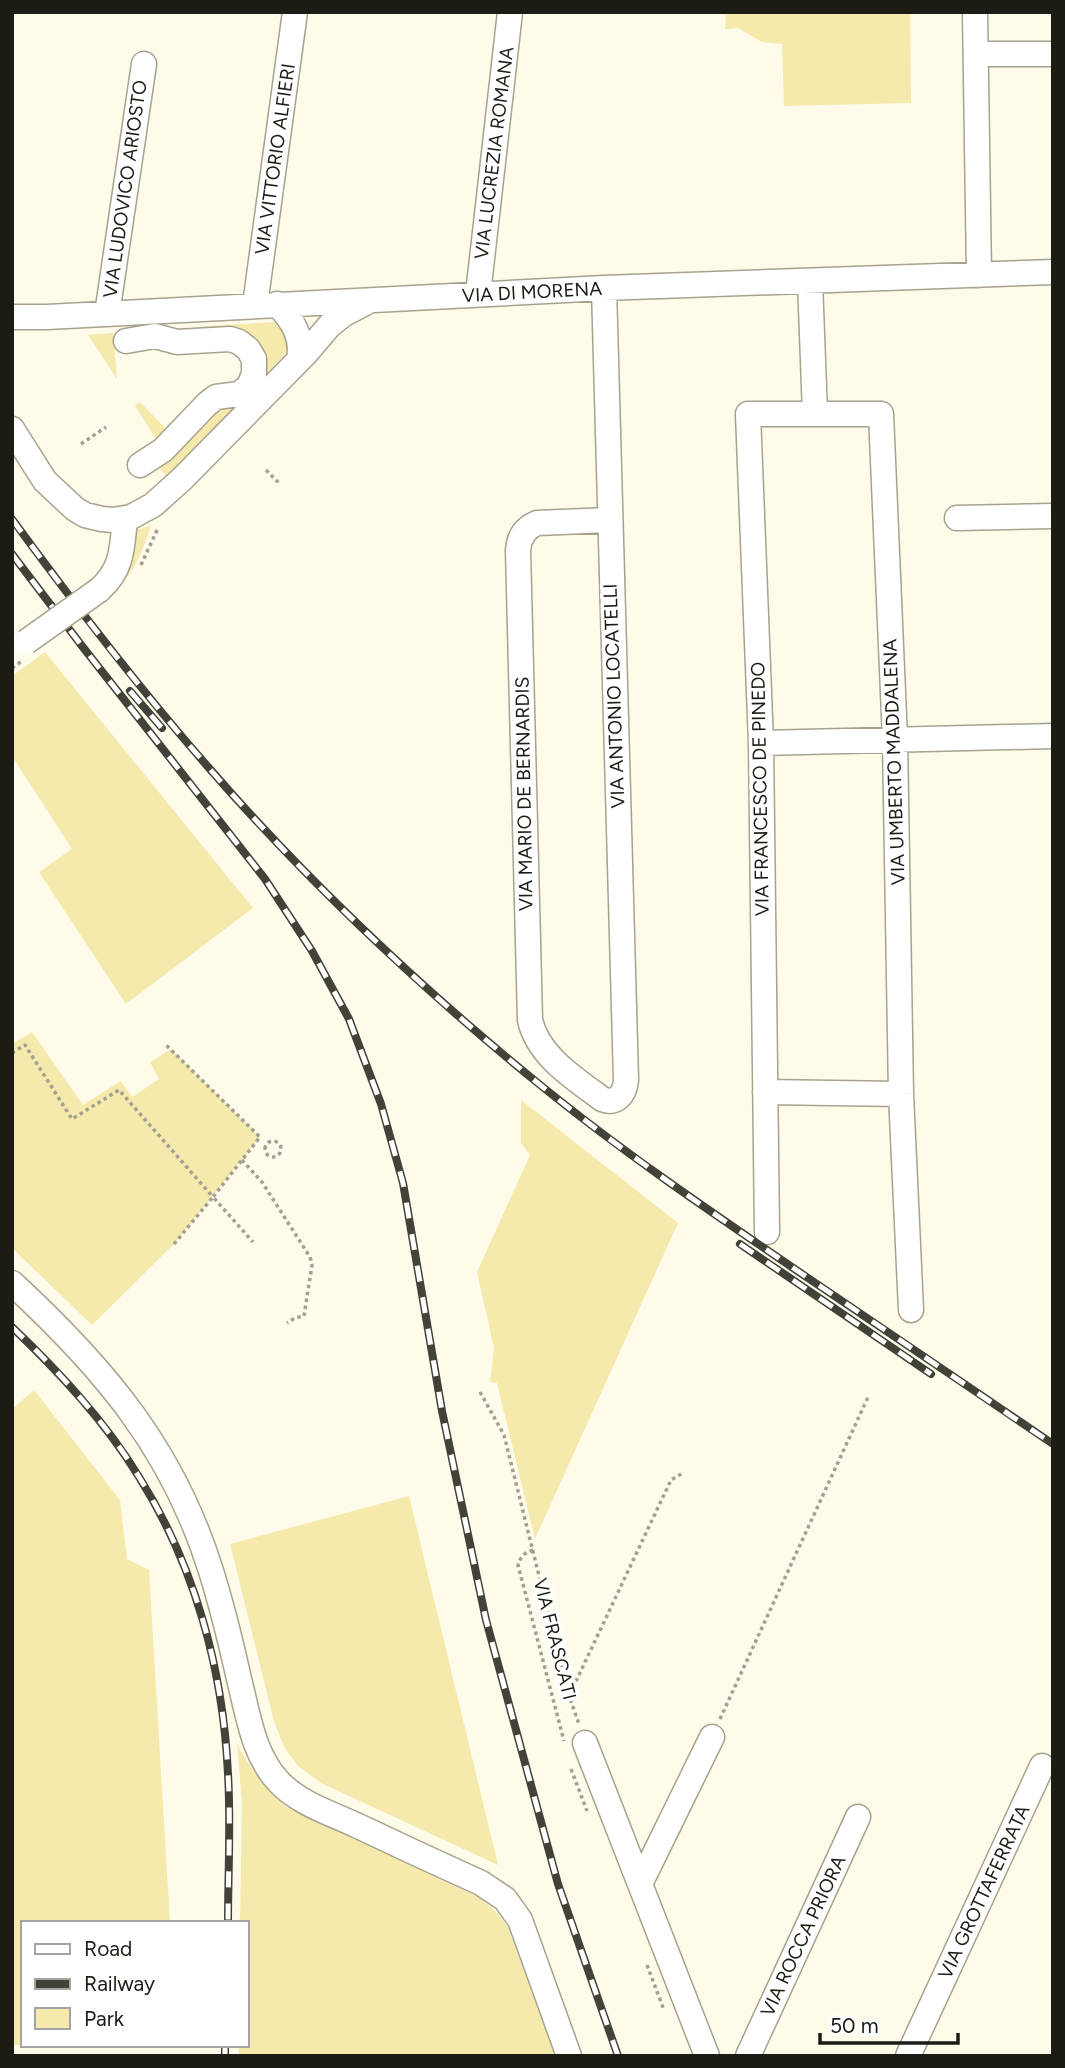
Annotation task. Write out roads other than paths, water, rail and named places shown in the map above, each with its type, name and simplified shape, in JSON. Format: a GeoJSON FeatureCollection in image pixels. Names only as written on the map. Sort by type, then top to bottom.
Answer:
{"type":"FeatureCollection","features":[{"type":"Feature","properties":{"kind":"street","name":"VIA VITTORIO ALFIERI"},"geometry":{"type":"LineString","coordinates":[[266,304],[295,12]]}},
{"type":"Feature","properties":{"kind":"street","name":"VIA LUCREZIA ROMANA"},"geometry":{"type":"LineString","coordinates":[[478,294],[510,12]]}},
{"type":"Feature","properties":{"kind":"street"},"geometry":{"type":"LineString","coordinates":[[975,12],[979,275]]}},
{"type":"Feature","properties":{"kind":"street"},"geometry":{"type":"LineString","coordinates":[[976,54],[1053,54]]}},
{"type":"Feature","properties":{"kind":"street","name":"VIA LUDOVICO ARIOSTO"},"geometry":{"type":"LineString","coordinates":[[107,314],[144,64]]}},
{"type":"Feature","properties":{"kind":"street","name":"VIA DI MORENA"},"geometry":{"type":"LineString","coordinates":[[12,317],[604,288],[1053,272]]}},
{"type":"Feature","properties":{"kind":"street"},"geometry":{"type":"LineString","coordinates":[[810,281],[815,414]]}},
{"type":"Feature","properties":{"kind":"street","name":"VIA ANTONIO LOCATELLI"},"geometry":{"type":"LineString","coordinates":[[604,288],[626,1080],[624,1090],[616,1100]]}},
{"type":"Feature","properties":{"kind":"street"},"geometry":{"type":"LineString","coordinates":[[12,429],[40,474],[66,502],[91,517],[125,519],[141,513],[158,501],[336,320],[370,300]]}},
{"type":"Feature","properties":{"kind":"street"},"geometry":{"type":"LineString","coordinates":[[266,304],[289,317],[301,346],[299,360]]}},
{"type":"Feature","properties":{"kind":"street"},"geometry":{"type":"LineString","coordinates":[[12,330],[47,317]]}},
{"type":"Feature","properties":{"kind":"street"},"geometry":{"type":"LineString","coordinates":[[125,341],[155,336],[177,342],[230,339],[248,348],[254,359],[254,374],[248,386],[239,394],[216,397],[206,404],[163,450],[140,465]]}},
{"type":"Feature","properties":{"kind":"street","name":"VIA FRANCESCO DE PINEDO"},"geometry":{"type":"LineString","coordinates":[[767,1232],[761,743],[748,414],[815,414]]}},
{"type":"Feature","properties":{"kind":"street","name":"VIA UMBERTO MADDALENA"},"geometry":{"type":"LineString","coordinates":[[815,414],[881,414],[895,739],[901,1094],[911,1310]]}},
{"type":"Feature","properties":{"kind":"street"},"geometry":{"type":"LineString","coordinates":[[957,518],[1053,516]]}},
{"type":"Feature","properties":{"kind":"street"},"geometry":{"type":"LineString","coordinates":[[19,646],[109,581],[119,562],[125,519]]}},
{"type":"Feature","properties":{"kind":"street","name":"VIA MARIO DE BERNARDIS"},"geometry":{"type":"LineString","coordinates":[[609,520],[537,523],[522,535],[518,550],[530,1020],[536,1038],[551,1058],[602,1099],[610,1102],[616,1100]]}},
{"type":"Feature","properties":{"kind":"street"},"geometry":{"type":"LineString","coordinates":[[761,743],[1053,736]]}},
{"type":"Feature","properties":{"kind":"street"},"geometry":{"type":"LineString","coordinates":[[765,1092],[901,1094]]}},
{"type":"Feature","properties":{"kind":"street"},"geometry":{"type":"LineString","coordinates":[[12,1283],[79,1347],[116,1390],[151,1439],[176,1483],[211,1570],[251,1726],[263,1760],[271,1773],[281,1785],[302,1800],[481,1883],[505,1899],[526,1933],[569,2056]]}},
{"type":"Feature","properties":{"kind":"street"},"geometry":{"type":"LineString","coordinates":[[640,1884],[712,1737]]}},
{"type":"Feature","properties":{"kind":"street"},"geometry":{"type":"LineString","coordinates":[[585,1743],[707,2056]]}},
{"type":"Feature","properties":{"kind":"street","name":"VIA GROTTAFERRATA"},"geometry":{"type":"LineString","coordinates":[[908,2056],[1042,1766]]}},
{"type":"Feature","properties":{"kind":"street","name":"VIA ROCCA PRIORA"},"geometry":{"type":"LineString","coordinates":[[748,2056],[858,1817]]}},
{"type":"Feature","properties":{"kind":"railway"},"geometry":{"type":"LineString","coordinates":[[12,519],[183,738],[286,852],[409,972],[495,1048],[638,1160],[1053,1444]]}},
{"type":"Feature","properties":{"kind":"railway"},"geometry":{"type":"LineString","coordinates":[[12,554],[265,879],[312,951],[349,1019],[381,1104],[403,1183],[442,1411],[486,1620],[558,1884],[618,2056]]}},
{"type":"Feature","properties":{"kind":"railway"},"geometry":{"type":"LineString","coordinates":[[130,691],[162,728]]}},
{"type":"Feature","properties":{"kind":"railway"},"geometry":{"type":"LineString","coordinates":[[740,1244],[931,1374]]}},
{"type":"Feature","properties":{"kind":"railway"},"geometry":{"type":"LineString","coordinates":[[12,1327],[80,1398],[126,1456],[159,1511],[190,1582],[212,1657],[225,1735],[229,1811],[228,1921]]}},
{"type":"Feature","properties":{"kind":"railway"},"geometry":{"type":"LineString","coordinates":[[225,2047],[225,2056]]}}]}
